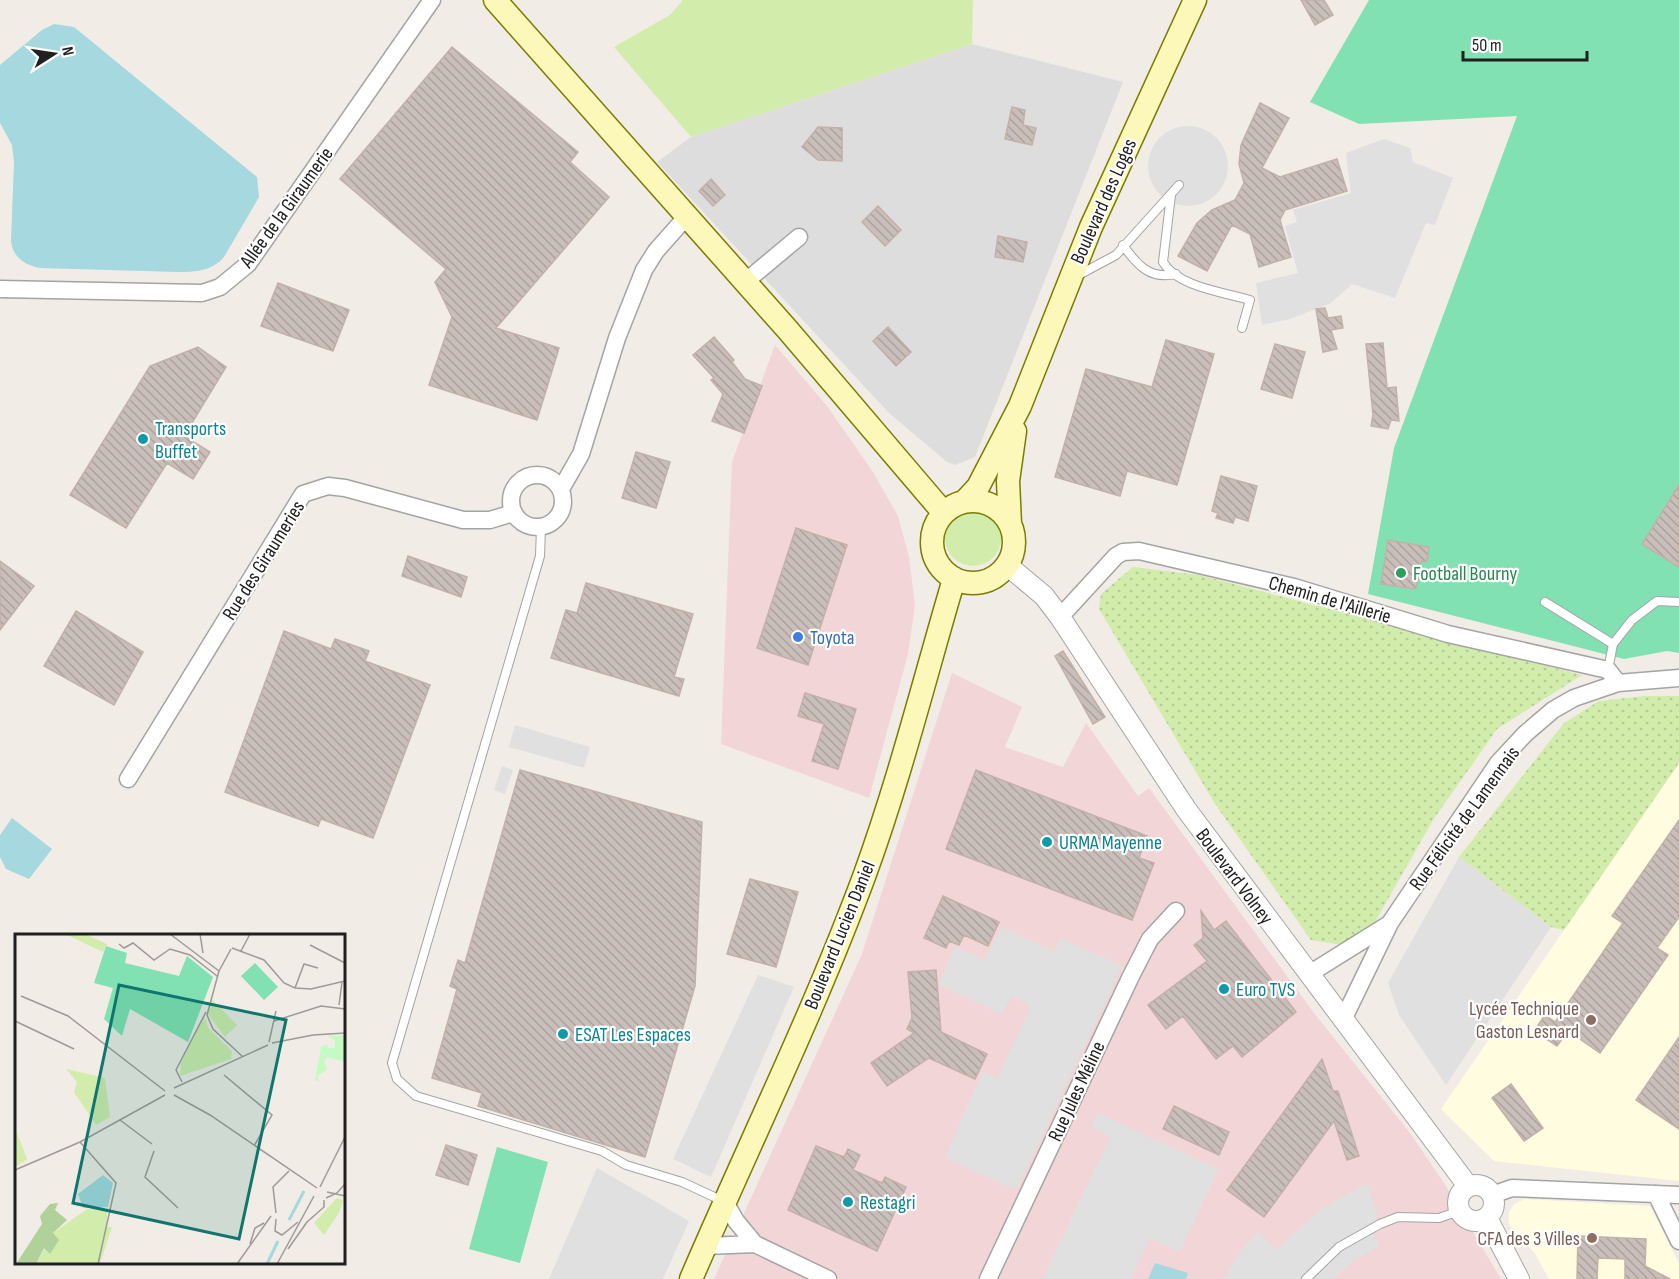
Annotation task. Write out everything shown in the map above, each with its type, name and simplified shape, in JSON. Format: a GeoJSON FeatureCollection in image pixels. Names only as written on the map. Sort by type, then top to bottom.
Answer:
{"type":"FeatureCollection","features":[{"type":"Feature","properties":{"kind":"main road"},"geometry":{"type":"LineString","coordinates":[[495,0],[745,282],[943,512]]}},
{"type":"Feature","properties":{"kind":"main road","name":"Boulevard des Loges"},"geometry":{"type":"LineString","coordinates":[[965,501],[983,478],[1020,406],[1068,281],[1195,0]]}},
{"type":"Feature","properties":{"kind":"main road","name":"Boulevard des Loges"},"geometry":{"type":"LineString","coordinates":[[1010,524],[1008,481],[1020,406]]}},
{"type":"Feature","properties":{"kind":"main road"},"geometry":{"type":"LineString","coordinates":[[965,501],[987,503],[1004,515],[1010,524],[1014,538],[1013,552],[1007,565],[989,580],[978,583],[954,579],[944,572],[932,549],[936,523],[943,512],[965,501]]}},
{"type":"Feature","properties":{"kind":"main road","name":"Boulevard Lucien Daniel"},"geometry":{"type":"LineString","coordinates":[[691,1279],[815,997],[865,874],[891,795],[954,579]]}},
{"type":"Feature","properties":{"kind":"street","name":"Allée de la Giraumerie"},"geometry":{"type":"LineString","coordinates":[[0,289],[202,293],[220,287],[248,264],[432,0]]}},
{"type":"Feature","properties":{"kind":"street"},"geometry":{"type":"LineString","coordinates":[[561,489],[581,454],[617,338],[644,270],[656,251],[687,216]]}},
{"type":"Feature","properties":{"kind":"street"},"geometry":{"type":"LineString","coordinates":[[745,282],[799,237]]}},
{"type":"Feature","properties":{"kind":"street"},"geometry":{"type":"LineString","coordinates":[[533,474],[549,477],[561,489],[564,506],[556,520],[541,528],[525,525],[513,513],[510,497],[518,482],[533,474]]}},
{"type":"Feature","properties":{"kind":"street","name":"Rue des Giraumeries"},"geometry":{"type":"LineString","coordinates":[[128,779],[303,494],[328,486],[345,488],[463,520],[490,520],[513,513]]}},
{"type":"Feature","properties":{"kind":"street","name":"Chemin de l'Aillerie"},"geometry":{"type":"LineString","coordinates":[[1060,617],[1116,556],[1123,552],[1139,551],[1294,586],[1448,634],[1613,677]]}},
{"type":"Feature","properties":{"kind":"street","name":"Boulevard Volney"},"geometry":{"type":"LineString","coordinates":[[1007,565],[1044,596],[1060,617],[1161,774],[1468,1186]]}},
{"type":"Feature","properties":{"kind":"street","name":"Rue Félicité de Lamennais"},"geometry":{"type":"LineString","coordinates":[[1343,1020],[1390,923],[1491,772],[1525,734],[1553,710],[1613,677],[1679,678]]}},
{"type":"Feature","properties":{"kind":"street","name":"Rue Jules Méline"},"geometry":{"type":"LineString","coordinates":[[988,1279],[1131,976],[1150,939],[1176,912]]}},
{"type":"Feature","properties":{"kind":"street","name":"Rue Félicité de Lamennais"},"geometry":{"type":"LineString","coordinates":[[1309,974],[1390,923]]}},
{"type":"Feature","properties":{"kind":"street"},"geometry":{"type":"LineString","coordinates":[[1479,1185],[1492,1195],[1493,1207],[1486,1218],[1468,1220],[1459,1211],[1459,1194],[1468,1186],[1479,1185]]}},
{"type":"Feature","properties":{"kind":"street"},"geometry":{"type":"LineString","coordinates":[[1492,1195],[1512,1188],[1679,1195]]}},
{"type":"Feature","properties":{"kind":"street"},"geometry":{"type":"LineString","coordinates":[[1656,1194],[1679,1241]]}},
{"type":"Feature","properties":{"kind":"street"},"geometry":{"type":"LineString","coordinates":[[725,1202],[736,1221],[755,1244],[828,1279]]}},
{"type":"Feature","properties":{"kind":"street"},"geometry":{"type":"LineString","coordinates":[[1486,1218],[1519,1279]]}},
{"type":"Feature","properties":{"kind":"street"},"geometry":{"type":"LineString","coordinates":[[706,1246],[755,1244]]}},
{"type":"Feature","properties":{"kind":"lane"},"geometry":{"type":"LineString","coordinates":[[1068,281],[1116,255],[1179,185]]}},
{"type":"Feature","properties":{"kind":"lane"},"geometry":{"type":"LineString","coordinates":[[1171,195],[1163,262],[1185,280],[1250,300],[1242,328]]}},
{"type":"Feature","properties":{"kind":"lane"},"geometry":{"type":"LineString","coordinates":[[1124,245],[1140,267],[1148,273],[1164,277],[1176,274]]}},
{"type":"Feature","properties":{"kind":"lane"},"geometry":{"type":"LineString","coordinates":[[541,528],[540,556],[392,1062],[397,1079],[416,1096],[602,1151],[626,1165],[682,1182],[725,1202]]}},
{"type":"Feature","properties":{"kind":"lane"},"geometry":{"type":"LineString","coordinates":[[1613,677],[1613,644],[1632,620],[1657,601],[1679,602]]}},
{"type":"Feature","properties":{"kind":"lane"},"geometry":{"type":"LineString","coordinates":[[1545,602],[1613,644]]}},
{"type":"Feature","properties":{"kind":"lane"},"geometry":{"type":"LineString","coordinates":[[1306,1279],[1339,1247],[1380,1224],[1398,1217],[1439,1218],[1459,1211]]}},
{"type":"Feature","properties":{"kind":"shaded area"},"geometry":{"type":"Polygon","coordinates":[[[972,44],[1123,82],[975,457],[955,465],[947,462],[888,412],[657,162],[691,137],[972,44]]]}},
{"type":"Feature","properties":{"kind":"shaded area"},"geometry":{"type":"Polygon","coordinates":[[[1188,126],[1203,129],[1216,138],[1225,151],[1228,166],[1225,181],[1216,194],[1203,203],[1188,206],[1173,203],[1160,194],[1151,181],[1148,166],[1151,151],[1160,138],[1173,129],[1188,126]]]}},
{"type":"Feature","properties":{"kind":"shaded area"},"geometry":{"type":"Polygon","coordinates":[[[1384,139],[1410,148],[1413,162],[1453,178],[1435,225],[1426,223],[1395,298],[1352,284],[1331,303],[1290,319],[1262,325],[1256,283],[1298,273],[1285,226],[1297,222],[1293,210],[1351,193],[1346,153],[1384,139]]]}},
{"type":"Feature","properties":{"kind":"shaded area"},"geometry":{"type":"Polygon","coordinates":[[[775,345],[827,406],[873,472],[898,516],[909,557],[915,605],[908,654],[869,798],[721,744],[732,462],[775,345]]]}},
{"type":"Feature","properties":{"kind":"shaded area"},"geometry":{"type":"Polygon","coordinates":[[[952,673],[1022,707],[1005,747],[1063,767],[1086,723],[1138,796],[1149,788],[1314,1013],[1410,1133],[1444,1183],[1501,1279],[714,1279],[862,954],[952,673]]]}},
{"type":"Feature","properties":{"kind":"shaded area"},"geometry":{"type":"Polygon","coordinates":[[[515,725],[590,747],[584,768],[509,747],[515,725]]]}},
{"type":"Feature","properties":{"kind":"shaded area","name":"Lycée Technique Gaston Lesnard"},"geometry":{"type":"Polygon","coordinates":[[[1679,763],[1679,1181],[1494,1161],[1441,1109],[1679,763]]]}},
{"type":"Feature","properties":{"kind":"shaded area"},"geometry":{"type":"Polygon","coordinates":[[[502,766],[513,770],[505,794],[494,790],[502,766]]]}},
{"type":"Feature","properties":{"kind":"shaded area"},"geometry":{"type":"Polygon","coordinates":[[[1459,857],[1551,927],[1446,1085],[1399,1015],[1388,983],[1459,857]]]}},
{"type":"Feature","properties":{"kind":"shaded area"},"geometry":{"type":"Polygon","coordinates":[[[1001,927],[1055,952],[1060,938],[1122,966],[1017,1190],[945,1158],[983,1071],[997,1078],[1031,1006],[1012,996],[1001,1014],[939,984],[955,947],[985,960],[1001,927]]]}},
{"type":"Feature","properties":{"kind":"shaded area"},"geometry":{"type":"Polygon","coordinates":[[[758,975],[794,987],[711,1177],[673,1159],[758,975]]]}},
{"type":"Feature","properties":{"kind":"shaded area"},"geometry":{"type":"Polygon","coordinates":[[[1098,1113],[1218,1169],[1180,1252],[1150,1238],[1131,1279],[1043,1279],[1110,1137],[1092,1127],[1098,1113]]]}},
{"type":"Feature","properties":{"kind":"shaded area"},"geometry":{"type":"Polygon","coordinates":[[[597,1168],[689,1221],[663,1279],[549,1279],[597,1168]]]}},
{"type":"Feature","properties":{"kind":"shaded area"},"geometry":{"type":"Polygon","coordinates":[[[1367,1183],[1382,1231],[1374,1234],[1379,1246],[1350,1263],[1333,1279],[1224,1279],[1240,1252],[1258,1232],[1276,1250],[1320,1210],[1367,1183]]]}},
{"type":"Feature","properties":{"kind":"shaded area","name":"CFA des 3 Villes"},"geometry":{"type":"Polygon","coordinates":[[[1525,1199],[1650,1206],[1679,1264],[1679,1279],[1549,1279],[1534,1252],[1517,1237],[1509,1224],[1509,1212],[1514,1204],[1525,1199]]]}},
{"type":"Feature","properties":{"kind":"green space"},"geometry":{"type":"Polygon","coordinates":[[[683,0],[973,0],[972,44],[691,137],[614,47],[670,15],[683,0]]]}},
{"type":"Feature","properties":{"kind":"green space"},"geometry":{"type":"Polygon","coordinates":[[[1369,0],[1679,0],[1679,653],[1667,651],[1624,659],[1368,594],[1394,448],[1517,116],[1359,124],[1310,102],[1369,0]]]}},
{"type":"Feature","properties":{"kind":"green space"},"geometry":{"type":"Polygon","coordinates":[[[967,510],[979,510],[989,514],[997,522],[1001,538],[997,554],[989,562],[979,566],[967,566],[957,562],[949,554],[945,544],[945,532],[949,522],[957,514],[967,510]]]}},
{"type":"Feature","properties":{"kind":"green space"},"geometry":{"type":"Polygon","coordinates":[[[1133,567],[1199,575],[1582,675],[1497,729],[1433,820],[1371,929],[1342,945],[1311,940],[1215,804],[1099,609],[1101,594],[1133,567]]]}},
{"type":"Feature","properties":{"kind":"green space"},"geometry":{"type":"Polygon","coordinates":[[[1645,696],[1679,696],[1679,763],[1564,930],[1551,927],[1459,857],[1564,723],[1599,701],[1645,696]]]}},
{"type":"Feature","properties":{"kind":"green space"},"geometry":{"type":"Polygon","coordinates":[[[497,1147],[548,1162],[520,1263],[469,1249],[497,1147]]]}},
{"type":"Feature","properties":{"kind":"water"},"geometry":{"type":"Polygon","coordinates":[[[54,24],[74,27],[257,177],[259,197],[219,262],[203,270],[184,272],[40,268],[25,263],[14,252],[11,241],[14,162],[12,145],[0,123],[0,65],[42,30],[54,24]]]}},
{"type":"Feature","properties":{"kind":"water"},"geometry":{"type":"Polygon","coordinates":[[[12,818],[52,849],[29,879],[6,869],[0,857],[0,835],[12,818]]]}},
{"type":"Feature","properties":{"kind":"water"},"geometry":{"type":"Polygon","coordinates":[[[1155,1263],[1188,1273],[1186,1279],[1148,1279],[1155,1263]]]}},
{"type":"Feature","properties":{"kind":"building"},"geometry":{"type":"Polygon","coordinates":[[[1301,0],[1324,0],[1333,15],[1315,25],[1301,0]]]}},
{"type":"Feature","properties":{"kind":"building"},"geometry":{"type":"Polygon","coordinates":[[[452,47],[578,152],[570,162],[609,197],[496,328],[559,348],[537,420],[429,385],[452,317],[435,282],[446,269],[340,179],[452,47]]]}},
{"type":"Feature","properties":{"kind":"building"},"geometry":{"type":"Polygon","coordinates":[[[1260,103],[1289,118],[1262,168],[1280,177],[1337,159],[1347,191],[1285,210],[1280,220],[1291,257],[1259,267],[1250,234],[1232,225],[1207,271],[1178,256],[1197,223],[1212,210],[1235,200],[1244,183],[1239,164],[1241,145],[1260,103]]]}},
{"type":"Feature","properties":{"kind":"building"},"geometry":{"type":"Polygon","coordinates":[[[1012,107],[1025,110],[1023,125],[1036,128],[1032,145],[1005,139],[1012,107]]]}},
{"type":"Feature","properties":{"kind":"building"},"geometry":{"type":"Polygon","coordinates":[[[818,127],[842,128],[842,161],[818,160],[802,147],[818,127]]]}},
{"type":"Feature","properties":{"kind":"building"},"geometry":{"type":"Polygon","coordinates":[[[711,179],[725,195],[713,206],[699,191],[711,179]]]}},
{"type":"Feature","properties":{"kind":"building"},"geometry":{"type":"Polygon","coordinates":[[[878,206],[901,230],[885,246],[862,222],[878,206]]]}},
{"type":"Feature","properties":{"kind":"building"},"geometry":{"type":"Polygon","coordinates":[[[998,236],[1027,242],[1023,262],[995,257],[998,236]]]}},
{"type":"Feature","properties":{"kind":"building"},"geometry":{"type":"Polygon","coordinates":[[[278,283],[349,310],[333,351],[261,326],[278,283]]]}},
{"type":"Feature","properties":{"kind":"building"},"geometry":{"type":"Polygon","coordinates":[[[1325,308],[1328,318],[1341,316],[1343,328],[1331,330],[1337,349],[1323,352],[1316,309],[1325,308]]]}},
{"type":"Feature","properties":{"kind":"building"},"geometry":{"type":"Polygon","coordinates":[[[888,327],[911,352],[896,366],[873,341],[888,327]]]}},
{"type":"Feature","properties":{"kind":"building"},"geometry":{"type":"Polygon","coordinates":[[[714,337],[734,360],[732,362],[745,379],[762,386],[744,433],[712,421],[723,394],[711,380],[714,378],[693,355],[714,337]]]}},
{"type":"Feature","properties":{"kind":"building"},"geometry":{"type":"Polygon","coordinates":[[[1166,340],[1214,354],[1177,485],[1127,471],[1120,496],[1055,477],[1086,369],[1152,387],[1166,340]]]}},
{"type":"Feature","properties":{"kind":"building"},"geometry":{"type":"Polygon","coordinates":[[[1383,343],[1387,388],[1396,387],[1399,421],[1391,420],[1388,429],[1371,426],[1373,415],[1366,344],[1383,343]]]}},
{"type":"Feature","properties":{"kind":"building"},"geometry":{"type":"Polygon","coordinates":[[[1275,344],[1305,352],[1292,398],[1261,389],[1275,344]]]}},
{"type":"Feature","properties":{"kind":"building","name":"Transports Buffet"},"geometry":{"type":"Polygon","coordinates":[[[198,347],[226,367],[184,436],[210,452],[193,479],[167,463],[126,528],[70,495],[150,366],[198,347]]]}},
{"type":"Feature","properties":{"kind":"building"},"geometry":{"type":"Polygon","coordinates":[[[636,452],[670,462],[656,508],[622,498],[636,452]]]}},
{"type":"Feature","properties":{"kind":"building"},"geometry":{"type":"Polygon","coordinates":[[[1221,476],[1257,486],[1248,521],[1235,517],[1233,523],[1216,518],[1218,513],[1212,511],[1221,476]]]}},
{"type":"Feature","properties":{"kind":"building"},"geometry":{"type":"Polygon","coordinates":[[[1679,485],[1679,567],[1642,544],[1679,485]]]}},
{"type":"Feature","properties":{"kind":"building"},"geometry":{"type":"Polygon","coordinates":[[[796,528],[847,545],[808,665],[757,648],[796,528]]]}},
{"type":"Feature","properties":{"kind":"building","name":"Football Bourny"},"geometry":{"type":"Polygon","coordinates":[[[1388,540],[1429,547],[1427,562],[1421,561],[1416,589],[1381,584],[1388,540]]]}},
{"type":"Feature","properties":{"kind":"building"},"geometry":{"type":"Polygon","coordinates":[[[408,556],[467,577],[461,597],[402,576],[408,556]]]}},
{"type":"Feature","properties":{"kind":"building"},"geometry":{"type":"Polygon","coordinates":[[[0,561],[34,586],[0,630],[0,561]]]}},
{"type":"Feature","properties":{"kind":"building"},"geometry":{"type":"Polygon","coordinates":[[[586,583],[693,614],[674,677],[684,679],[679,696],[551,658],[566,610],[577,613],[586,583]]]}},
{"type":"Feature","properties":{"kind":"building"},"geometry":{"type":"Polygon","coordinates":[[[76,611],[143,652],[114,705],[44,666],[76,611]]]}},
{"type":"Feature","properties":{"kind":"building"},"geometry":{"type":"Polygon","coordinates":[[[284,631],[331,649],[335,639],[369,651],[365,661],[430,685],[373,838],[321,819],[318,826],[225,792],[284,631]]]}},
{"type":"Feature","properties":{"kind":"building"},"geometry":{"type":"Polygon","coordinates":[[[1063,651],[1105,717],[1093,724],[1055,656],[1063,651]]]}},
{"type":"Feature","properties":{"kind":"building"},"geometry":{"type":"Polygon","coordinates":[[[805,693],[856,709],[838,769],[812,761],[824,724],[798,716],[805,693]]]}},
{"type":"Feature","properties":{"kind":"building"},"geometry":{"type":"Polygon","coordinates":[[[520,770],[702,822],[695,986],[645,1157],[478,1106],[482,1093],[432,1078],[457,989],[450,986],[458,960],[465,963],[520,770]]]}},
{"type":"Feature","properties":{"kind":"building","name":"URMA Mayenne"},"geometry":{"type":"Polygon","coordinates":[[[976,770],[1147,836],[1139,858],[1154,863],[1132,920],[946,849],[976,770]]]}},
{"type":"Feature","properties":{"kind":"building"},"geometry":{"type":"Polygon","coordinates":[[[1679,820],[1679,917],[1657,948],[1668,955],[1600,1053],[1568,1031],[1557,1046],[1534,1031],[1545,1015],[1555,1022],[1623,923],[1612,916],[1679,820]]]}},
{"type":"Feature","properties":{"kind":"building"},"geometry":{"type":"Polygon","coordinates":[[[750,879],[798,892],[776,967],[727,954],[750,879]]]}},
{"type":"Feature","properties":{"kind":"building"},"geometry":{"type":"Polygon","coordinates":[[[943,896],[999,922],[988,946],[964,935],[959,945],[949,941],[946,948],[924,938],[943,896]]]}},
{"type":"Feature","properties":{"kind":"building","name":"Euro TVS"},"geometry":{"type":"Polygon","coordinates":[[[1201,911],[1214,930],[1226,921],[1296,1012],[1242,1057],[1233,1046],[1216,1059],[1183,1016],[1166,1029],[1148,1005],[1207,961],[1194,945],[1203,938],[1201,911]]]}},
{"type":"Feature","properties":{"kind":"building"},"geometry":{"type":"Polygon","coordinates":[[[936,970],[941,1032],[987,1054],[975,1079],[929,1058],[887,1086],[871,1063],[914,1033],[907,1029],[912,1018],[908,972],[936,970]]]}},
{"type":"Feature","properties":{"kind":"building"},"geometry":{"type":"Polygon","coordinates":[[[1679,1037],[1679,1129],[1636,1100],[1679,1037]]]}},
{"type":"Feature","properties":{"kind":"building"},"geometry":{"type":"Polygon","coordinates":[[[1322,1059],[1333,1091],[1338,1091],[1359,1156],[1347,1160],[1334,1121],[1264,1217],[1227,1190],[1322,1059]]]}},
{"type":"Feature","properties":{"kind":"building"},"geometry":{"type":"Polygon","coordinates":[[[1511,1084],[1543,1128],[1524,1141],[1492,1098],[1511,1084]]]}},
{"type":"Feature","properties":{"kind":"building"},"geometry":{"type":"Polygon","coordinates":[[[1174,1106],[1229,1132],[1219,1155],[1163,1129],[1174,1106]]]}},
{"type":"Feature","properties":{"kind":"building"},"geometry":{"type":"Polygon","coordinates":[[[446,1145],[477,1155],[468,1185],[436,1175],[446,1145]]]}},
{"type":"Feature","properties":{"kind":"building","name":"Restagri"},"geometry":{"type":"Polygon","coordinates":[[[816,1146],[844,1157],[848,1149],[860,1155],[853,1170],[882,1183],[885,1177],[906,1187],[877,1251],[788,1210],[816,1146]]]}},
{"type":"Feature","properties":{"kind":"building"},"geometry":{"type":"Polygon","coordinates":[[[1578,1236],[1646,1239],[1645,1266],[1670,1279],[1625,1279],[1625,1259],[1598,1258],[1597,1279],[1577,1279],[1578,1236]]]}},
{"type":"Feature","properties":{"kind":"place","name":"Transports Buffet"},"geometry":{"type":"Point","coordinates":[143,439]}},
{"type":"Feature","properties":{"kind":"place","name":"Football Bourny"},"geometry":{"type":"Point","coordinates":[1401,573]}},
{"type":"Feature","properties":{"kind":"place","name":"Toyota"},"geometry":{"type":"Point","coordinates":[798,637]}},
{"type":"Feature","properties":{"kind":"place","name":"URMA Mayenne"},"geometry":{"type":"Point","coordinates":[1047,842]}},
{"type":"Feature","properties":{"kind":"place","name":"Euro TVS"},"geometry":{"type":"Point","coordinates":[1224,989]}},
{"type":"Feature","properties":{"kind":"place","name":"Lycée Technique Gaston Lesnard"},"geometry":{"type":"Point","coordinates":[1591,1020]}},
{"type":"Feature","properties":{"kind":"place","name":"ESAT Les Espaces"},"geometry":{"type":"Point","coordinates":[563,1034]}},
{"type":"Feature","properties":{"kind":"place","name":"Restagri"},"geometry":{"type":"Point","coordinates":[848,1202]}},
{"type":"Feature","properties":{"kind":"place","name":"CFA des 3 Villes"},"geometry":{"type":"Point","coordinates":[1592,1238]}}]}
